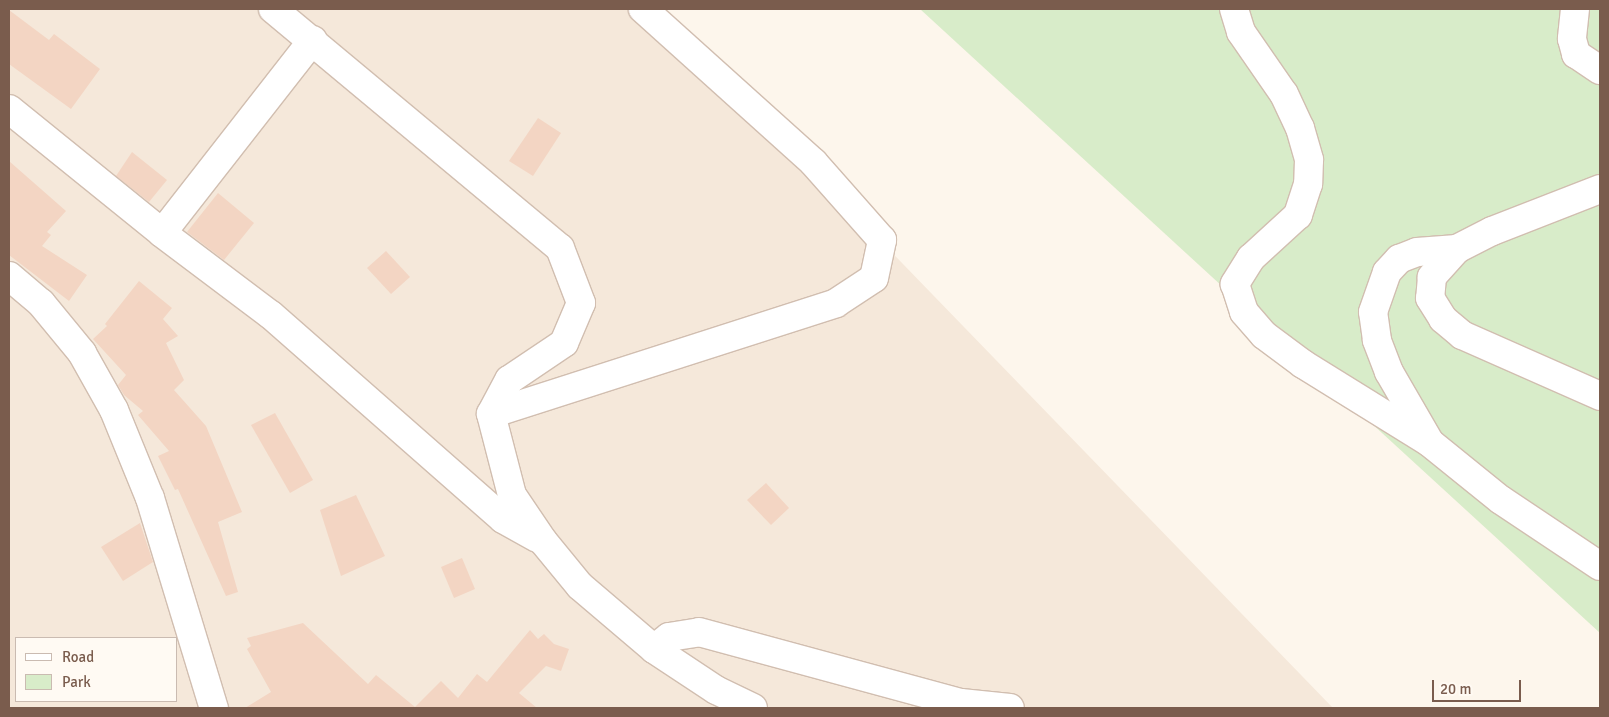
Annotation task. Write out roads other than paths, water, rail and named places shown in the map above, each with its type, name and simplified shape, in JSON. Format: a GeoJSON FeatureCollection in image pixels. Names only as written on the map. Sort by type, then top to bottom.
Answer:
{"type":"FeatureCollection","features":[{"type":"Feature","properties":{"kind":"street"},"geometry":{"type":"LineString","coordinates":[[272,9],[312,40],[560,248],[581,303],[564,343],[509,380],[491,414],[512,495],[543,541],[580,586],[654,649],[716,690],[753,708]]}},
{"type":"Feature","properties":{"kind":"street"},"geometry":{"type":"LineString","coordinates":[[491,414],[836,304],[874,278],[882,240],[813,162],[643,9]]}},
{"type":"Feature","properties":{"kind":"street"},"geometry":{"type":"LineString","coordinates":[[1234,9],[1241,32],[1284,94],[1300,128],[1309,160],[1308,184],[1298,215],[1251,258],[1235,284],[1244,312],[1264,335],[1303,364],[1429,442],[1501,500],[1600,566]]}},
{"type":"Feature","properties":{"kind":"street"},"geometry":{"type":"LineString","coordinates":[[1575,9],[1572,40],[1576,54],[1600,70]]}},
{"type":"Feature","properties":{"kind":"street"},"geometry":{"type":"LineString","coordinates":[[162,232],[312,40]]}},
{"type":"Feature","properties":{"kind":"street"},"geometry":{"type":"LineString","coordinates":[[9,109],[162,232],[271,315],[503,519],[543,541]]}},
{"type":"Feature","properties":{"kind":"street"},"geometry":{"type":"LineString","coordinates":[[1600,189],[1492,232],[1457,250],[1432,277],[1430,298],[1443,319],[1462,335],[1600,396]]}},
{"type":"Feature","properties":{"kind":"street"},"geometry":{"type":"LineString","coordinates":[[1429,442],[1389,372],[1377,340],[1373,312],[1384,278],[1399,259],[1417,252],[1457,250]]}},
{"type":"Feature","properties":{"kind":"street"},"geometry":{"type":"LineString","coordinates":[[9,276],[41,303],[82,353],[114,410],[150,498],[214,708]]}},
{"type":"Feature","properties":{"kind":"street"},"geometry":{"type":"LineString","coordinates":[[654,649],[669,637],[699,632],[962,703],[1010,708]]}}]}
